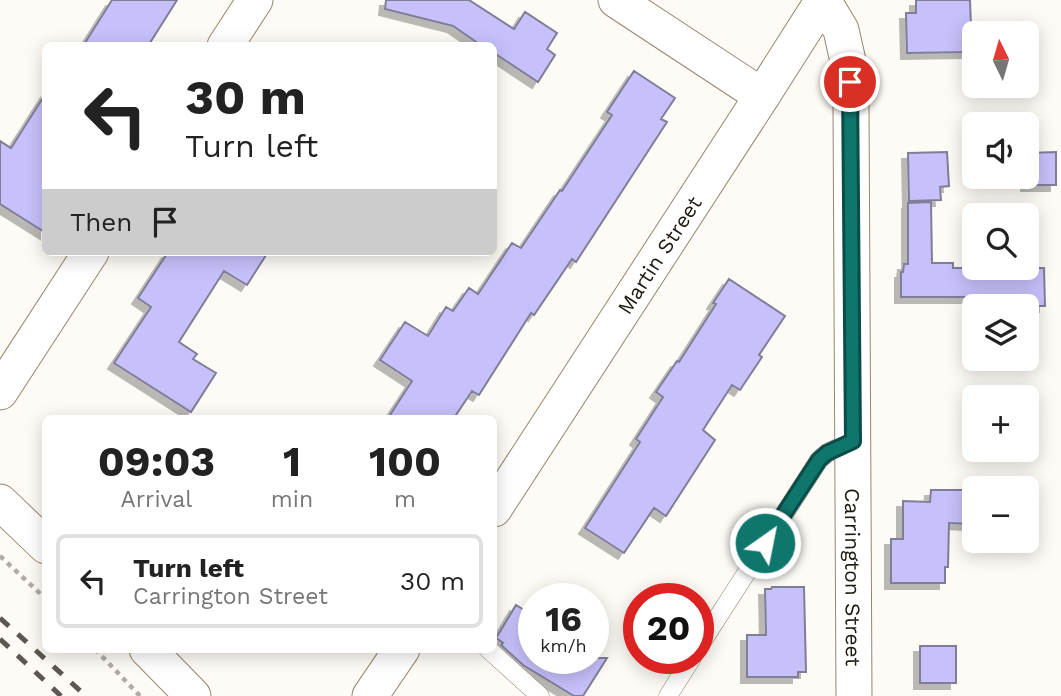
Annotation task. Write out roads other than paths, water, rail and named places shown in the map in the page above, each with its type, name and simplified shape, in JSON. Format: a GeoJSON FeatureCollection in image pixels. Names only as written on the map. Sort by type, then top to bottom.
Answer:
{"type":"FeatureCollection","features":[{"type":"Feature","properties":{"kind":"street"},"geometry":{"type":"LineString","coordinates":[[228,42],[255,0]]}},
{"type":"Feature","properties":{"kind":"street"},"geometry":{"type":"LineString","coordinates":[[616,0],[762,96]]}},
{"type":"Feature","properties":{"kind":"street","name":"Martin Street"},"geometry":{"type":"LineString","coordinates":[[497,504],[823,0]]}},
{"type":"Feature","properties":{"kind":"street","name":"Carrington Street"},"geometry":{"type":"LineString","coordinates":[[823,0],[841,30],[848,61],[851,103],[854,696]]}},
{"type":"Feature","properties":{"kind":"street"},"geometry":{"type":"LineString","coordinates":[[0,392],[88,256]]}},
{"type":"Feature","properties":{"kind":"street"},"geometry":{"type":"LineString","coordinates":[[0,502],[42,542]]}},
{"type":"Feature","properties":{"kind":"street"},"geometry":{"type":"LineString","coordinates":[[151,653],[193,696]]}},
{"type":"Feature","properties":{"kind":"street"},"geometry":{"type":"LineString","coordinates":[[370,696],[398,653]]}},
{"type":"Feature","properties":{"kind":"lane"},"geometry":{"type":"LineString","coordinates":[[714,623],[819,460],[827,453],[853,441]]}},
{"type":"Feature","properties":{"kind":"lane"},"geometry":{"type":"LineString","coordinates":[[492,653],[540,696]]}},
{"type":"Feature","properties":{"kind":"lane"},"geometry":{"type":"LineString","coordinates":[[668,696],[682,674]]}},
{"type":"Feature","properties":{"kind":"railway"},"geometry":{"type":"LineString","coordinates":[[0,618],[86,696]]}},
{"type":"Feature","properties":{"kind":"railway"},"geometry":{"type":"LineString","coordinates":[[0,639],[61,696]]}}]}
